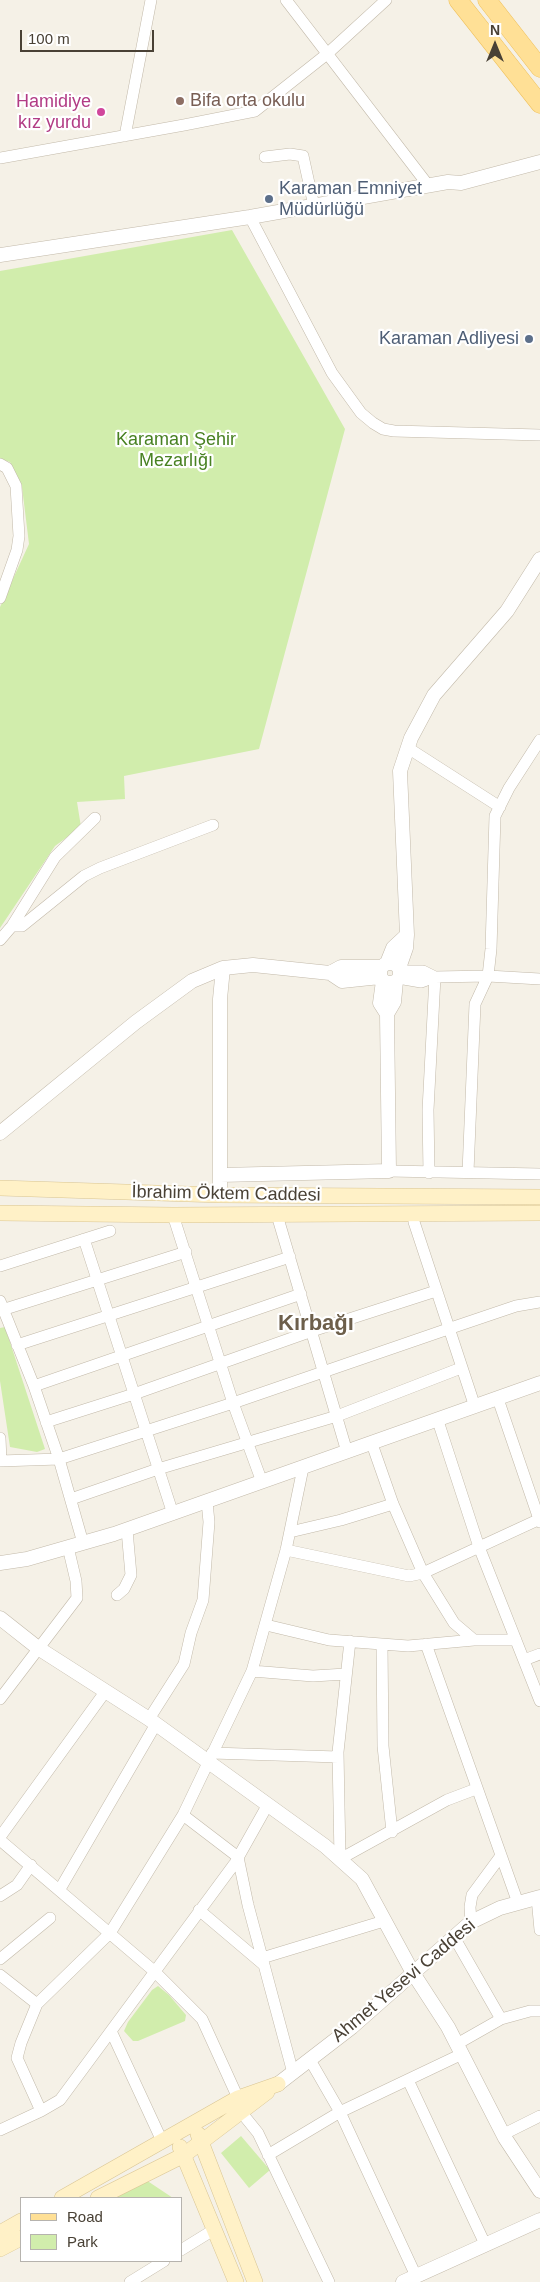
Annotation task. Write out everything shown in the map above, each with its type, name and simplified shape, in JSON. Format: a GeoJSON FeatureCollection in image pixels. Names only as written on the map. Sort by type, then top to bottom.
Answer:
{"type":"FeatureCollection","features":[{"type":"Feature","properties":{"kind":"main road"},"geometry":{"type":"LineString","coordinates":[[458,0],[540,104]]}},
{"type":"Feature","properties":{"kind":"main road"},"geometry":{"type":"LineString","coordinates":[[487,0],[540,68]]}},
{"type":"Feature","properties":{"kind":"main road","name":"İbrahim Öktem Caddesi"},"geometry":{"type":"LineString","coordinates":[[0,1188],[330,1196],[540,1196]]}},
{"type":"Feature","properties":{"kind":"main road"},"geometry":{"type":"LineString","coordinates":[[330,1196],[402,1189],[540,1188]]}},
{"type":"Feature","properties":{"kind":"main road","name":"İbrahim Öktem Caddesi"},"geometry":{"type":"LineString","coordinates":[[0,1213],[277,1215],[452,1212],[540,1213]]}},
{"type":"Feature","properties":{"kind":"main road"},"geometry":{"type":"LineString","coordinates":[[324,1214],[414,1222],[540,1223]]}},
{"type":"Feature","properties":{"kind":"main road","name":"Ahmet Yesevi Caddesi"},"geometry":{"type":"LineString","coordinates":[[64,2197],[194,2122],[239,2105],[278,2084]]}},
{"type":"Feature","properties":{"kind":"main road","name":"Ahmet Yesevi Caddesi"},"geometry":{"type":"LineString","coordinates":[[100,2197],[184,2155],[200,2144],[239,2105]]}},
{"type":"Feature","properties":{"kind":"main road"},"geometry":{"type":"LineString","coordinates":[[194,2122],[200,2144],[255,2282]]}},
{"type":"Feature","properties":{"kind":"main road"},"geometry":{"type":"LineString","coordinates":[[168,2137],[184,2155],[236,2282]]}},
{"type":"Feature","properties":{"kind":"main road"},"geometry":{"type":"LineString","coordinates":[[0,2234],[20,2222]]}},
{"type":"Feature","properties":{"kind":"main road"},"geometry":{"type":"LineString","coordinates":[[0,2249],[20,2239]]}},
{"type":"Feature","properties":{"kind":"street"},"geometry":{"type":"LineString","coordinates":[[125,136],[151,0]]}},
{"type":"Feature","properties":{"kind":"street"},"geometry":{"type":"LineString","coordinates":[[286,0],[428,186]]}},
{"type":"Feature","properties":{"kind":"street"},"geometry":{"type":"LineString","coordinates":[[0,158],[255,111],[326,54],[386,0]]}},
{"type":"Feature","properties":{"kind":"street"},"geometry":{"type":"LineString","coordinates":[[0,255],[250,218],[428,186],[448,182],[531,156],[540,151]]}},
{"type":"Feature","properties":{"kind":"street"},"geometry":{"type":"LineString","coordinates":[[266,157],[290,154],[303,156],[314,206]]}},
{"type":"Feature","properties":{"kind":"street"},"geometry":{"type":"LineString","coordinates":[[448,182],[461,183],[540,162]]}},
{"type":"Feature","properties":{"kind":"street"},"geometry":{"type":"LineString","coordinates":[[250,218],[332,373],[361,413],[373,423],[383,429],[394,431],[540,435]]}},
{"type":"Feature","properties":{"kind":"street"},"geometry":{"type":"LineString","coordinates":[[0,464],[7,468],[16,486],[19,536],[17,550],[0,598]]}},
{"type":"Feature","properties":{"kind":"street"},"geometry":{"type":"LineString","coordinates":[[389,1171],[387,1014],[380,1003],[390,973],[393,948],[406,935],[400,771],[408,748],[434,695],[507,611],[540,559]]}},
{"type":"Feature","properties":{"kind":"street"},"geometry":{"type":"LineString","coordinates":[[468,1172],[475,1004],[488,976],[491,949],[495,816],[509,788],[540,740]]}},
{"type":"Feature","properties":{"kind":"street"},"geometry":{"type":"LineString","coordinates":[[408,748],[500,807]]}},
{"type":"Feature","properties":{"kind":"street"},"geometry":{"type":"LineString","coordinates":[[0,940],[12,926],[56,857],[95,818]]}},
{"type":"Feature","properties":{"kind":"street"},"geometry":{"type":"LineString","coordinates":[[12,926],[22,926],[84,876],[100,868],[213,825]]}},
{"type":"Feature","properties":{"kind":"street"},"geometry":{"type":"LineString","coordinates":[[0,1133],[136,1022],[192,981],[223,968],[253,964],[330,973],[342,981],[390,973],[421,982],[435,976],[488,976],[540,979]]}},
{"type":"Feature","properties":{"kind":"street"},"geometry":{"type":"LineString","coordinates":[[220,1194],[220,999],[223,968]]}},
{"type":"Feature","properties":{"kind":"street"},"geometry":{"type":"LineString","coordinates":[[429,1173],[428,1110],[435,976]]}},
{"type":"Feature","properties":{"kind":"street"},"geometry":{"type":"LineString","coordinates":[[220,1175],[389,1171],[540,1174]]}},
{"type":"Feature","properties":{"kind":"street"},"geometry":{"type":"LineString","coordinates":[[174,1215],[233,1403],[262,1482]]}},
{"type":"Feature","properties":{"kind":"street"},"geometry":{"type":"LineString","coordinates":[[277,1215],[347,1452]]}},
{"type":"Feature","properties":{"kind":"street"},"geometry":{"type":"LineString","coordinates":[[414,1222],[475,1407]]}},
{"type":"Feature","properties":{"kind":"street"},"geometry":{"type":"LineString","coordinates":[[0,1266],[110,1231]]}},
{"type":"Feature","properties":{"kind":"street"},"geometry":{"type":"LineString","coordinates":[[84,1239],[173,1514]]}},
{"type":"Feature","properties":{"kind":"street"},"geometry":{"type":"LineString","coordinates":[[83,1543],[59,1459],[34,1386],[2,1312],[186,1252]]}},
{"type":"Feature","properties":{"kind":"street"},"geometry":{"type":"LineString","coordinates":[[17,1345],[290,1257]]}},
{"type":"Feature","properties":{"kind":"street"},"geometry":{"type":"LineString","coordinates":[[46,1422],[134,1394],[312,1331],[436,1291]]}},
{"type":"Feature","properties":{"kind":"street"},"geometry":{"type":"LineString","coordinates":[[34,1386],[301,1294]]}},
{"type":"Feature","properties":{"kind":"street"},"geometry":{"type":"LineString","coordinates":[[0,1438],[0,1461],[59,1459],[233,1403],[324,1370],[516,1306],[540,1302]]}},
{"type":"Feature","properties":{"kind":"street"},"geometry":{"type":"LineString","coordinates":[[70,1499],[247,1441],[337,1416],[461,1368]]}},
{"type":"Feature","properties":{"kind":"street"},"geometry":{"type":"LineString","coordinates":[[0,1563],[27,1559],[127,1530],[540,1383]]}},
{"type":"Feature","properties":{"kind":"street"},"geometry":{"type":"LineString","coordinates":[[286,1550],[409,1576],[423,1573],[540,1520],[498,1399]]}},
{"type":"Feature","properties":{"kind":"street"},"geometry":{"type":"LineString","coordinates":[[438,1420],[479,1547],[540,1701]]}},
{"type":"Feature","properties":{"kind":"street"},"geometry":{"type":"LineString","coordinates":[[372,1444],[393,1504],[423,1573],[454,1623],[474,1640]]}},
{"type":"Feature","properties":{"kind":"street"},"geometry":{"type":"LineString","coordinates":[[40,2111],[17,2058],[21,2043],[37,2004],[110,1933],[183,1815],[252,1671],[286,1550],[303,1468]]}},
{"type":"Feature","properties":{"kind":"street"},"geometry":{"type":"LineString","coordinates":[[60,1889],[184,1664],[191,1634],[203,1600],[208,1530],[206,1502]]}},
{"type":"Feature","properties":{"kind":"street"},"geometry":{"type":"LineString","coordinates":[[290,1532],[341,1520],[393,1504]]}},
{"type":"Feature","properties":{"kind":"street"},"geometry":{"type":"LineString","coordinates":[[117,1595],[124,1589],[131,1575],[127,1530]]}},
{"type":"Feature","properties":{"kind":"street"},"geometry":{"type":"LineString","coordinates":[[0,1698],[77,1598],[76,1580],[68,1547]]}},
{"type":"Feature","properties":{"kind":"street"},"geometry":{"type":"LineString","coordinates":[[0,1618],[38,1648],[210,1758],[268,1806],[325,1846],[362,1879],[413,1973],[460,2049],[504,2134],[540,2191]]}},
{"type":"Feature","properties":{"kind":"street"},"geometry":{"type":"LineString","coordinates":[[266,1625],[329,1640],[408,1646],[474,1640],[516,1640]]}},
{"type":"Feature","properties":{"kind":"street"},"geometry":{"type":"LineString","coordinates":[[340,1859],[338,1757],[350,1641]]}},
{"type":"Feature","properties":{"kind":"street"},"geometry":{"type":"LineString","coordinates":[[382,1644],[383,1746],[392,1832]]}},
{"type":"Feature","properties":{"kind":"street"},"geometry":{"type":"LineString","coordinates":[[426,1644],[500,1857],[518,1903]]}},
{"type":"Feature","properties":{"kind":"street"},"geometry":{"type":"LineString","coordinates":[[524,1660],[540,1654]]}},
{"type":"Feature","properties":{"kind":"street"},"geometry":{"type":"LineString","coordinates":[[252,1671],[313,1676],[346,1674]]}},
{"type":"Feature","properties":{"kind":"street"},"geometry":{"type":"LineString","coordinates":[[105,1692],[0,1838],[154,1971],[202,2020],[239,2105],[258,2133],[330,2282]]}},
{"type":"Feature","properties":{"kind":"street"},"geometry":{"type":"LineString","coordinates":[[210,1758],[338,1757]]}},
{"type":"Feature","properties":{"kind":"street"},"geometry":{"type":"LineString","coordinates":[[340,1859],[392,1832],[446,1800],[476,1789]]}},
{"type":"Feature","properties":{"kind":"street"},"geometry":{"type":"LineString","coordinates":[[0,2130],[60,2100],[238,1857],[268,1806]]}},
{"type":"Feature","properties":{"kind":"street"},"geometry":{"type":"LineString","coordinates":[[183,1815],[238,1857],[263,1962],[293,2073]]}},
{"type":"Feature","properties":{"kind":"street"},"geometry":{"type":"LineString","coordinates":[[471,1922],[470,1907],[472,1895],[500,1857]]}},
{"type":"Feature","properties":{"kind":"street"},"geometry":{"type":"LineString","coordinates":[[0,1896],[17,1885],[31,1865]]}},
{"type":"Feature","properties":{"kind":"street"},"geometry":{"type":"LineString","coordinates":[[539,1897],[540,1930]]}},
{"type":"Feature","properties":{"kind":"street","name":"Ahmet Yesevi Caddesi"},"geometry":{"type":"LineString","coordinates":[[278,2084],[352,2027],[471,1922],[500,1908],[539,1897]]}},
{"type":"Feature","properties":{"kind":"street"},"geometry":{"type":"LineString","coordinates":[[199,1910],[263,1962]]}},
{"type":"Feature","properties":{"kind":"street"},"geometry":{"type":"LineString","coordinates":[[0,1959],[50,1918]]}},
{"type":"Feature","properties":{"kind":"street"},"geometry":{"type":"LineString","coordinates":[[263,1962],[384,1921]]}},
{"type":"Feature","properties":{"kind":"street"},"geometry":{"type":"LineString","coordinates":[[454,1937],[501,2019]]}},
{"type":"Feature","properties":{"kind":"street"},"geometry":{"type":"LineString","coordinates":[[0,1975],[37,2004]]}},
{"type":"Feature","properties":{"kind":"street"},"geometry":{"type":"LineString","coordinates":[[268,2154],[340,2112],[408,2080],[460,2049],[501,2019],[530,2011],[540,2012]]}},
{"type":"Feature","properties":{"kind":"street"},"geometry":{"type":"LineString","coordinates":[[111,2031],[168,2137]]}},
{"type":"Feature","properties":{"kind":"street"},"geometry":{"type":"LineString","coordinates":[[310,2060],[340,2112],[416,2276]]}},
{"type":"Feature","properties":{"kind":"street"},"geometry":{"type":"LineString","coordinates":[[408,2080],[485,2244]]}},
{"type":"Feature","properties":{"kind":"street"},"geometry":{"type":"LineString","coordinates":[[504,2134],[540,2116]]}},
{"type":"Feature","properties":{"kind":"street"},"geometry":{"type":"LineString","coordinates":[[403,2282],[540,2220]]}},
{"type":"Feature","properties":{"kind":"street"},"geometry":{"type":"LineString","coordinates":[[182,2249],[215,2229]]}},
{"type":"Feature","properties":{"kind":"street"},"geometry":{"type":"LineString","coordinates":[[130,2282],[162,2262]]}},
{"type":"Feature","properties":{"kind":"green space","name":"Karaman Şehir Mezarlığı"},"geometry":{"type":"Polygon","coordinates":[[[232,230],[345,429],[259,749],[124,776],[125,799],[77,802],[81,827],[55,846],[0,928],[0,607],[29,544],[22,487],[10,462],[0,459],[0,271],[232,230]]]}},
{"type":"Feature","properties":{"kind":"green space"},"geometry":{"type":"Polygon","coordinates":[[[5,1327],[45,1449],[37,1452],[10,1447],[0,1381],[0,1328],[5,1327]]]}},
{"type":"Feature","properties":{"kind":"green space"},"geometry":{"type":"Polygon","coordinates":[[[158,1986],[169,1995],[186,2015],[185,2021],[138,2041],[133,2041],[124,2031],[128,2022],[152,1990],[158,1986]]]}},
{"type":"Feature","properties":{"kind":"green space"},"geometry":{"type":"Polygon","coordinates":[[[241,2136],[270,2170],[249,2188],[221,2153],[241,2136]]]}},
{"type":"Feature","properties":{"kind":"green space"},"geometry":{"type":"Polygon","coordinates":[[[146,2180],[172,2197],[116,2197],[146,2180]]]}},
{"type":"Feature","properties":{"kind":"place","name":"Bifa orta okulu"},"geometry":{"type":"Point","coordinates":[180,101]}},
{"type":"Feature","properties":{"kind":"place","name":"Hamidiye kız yurdu"},"geometry":{"type":"Point","coordinates":[101,112]}},
{"type":"Feature","properties":{"kind":"place","name":"Karaman Emniyet Müdürlüğü"},"geometry":{"type":"Point","coordinates":[269,199]}},
{"type":"Feature","properties":{"kind":"place","name":"Karaman Adliyesi"},"geometry":{"type":"Point","coordinates":[529,339]}},
{"type":"Feature","properties":{"kind":"district","name":"Kırbağı"},"geometry":{"type":"Point","coordinates":[316,1324]}}]}
